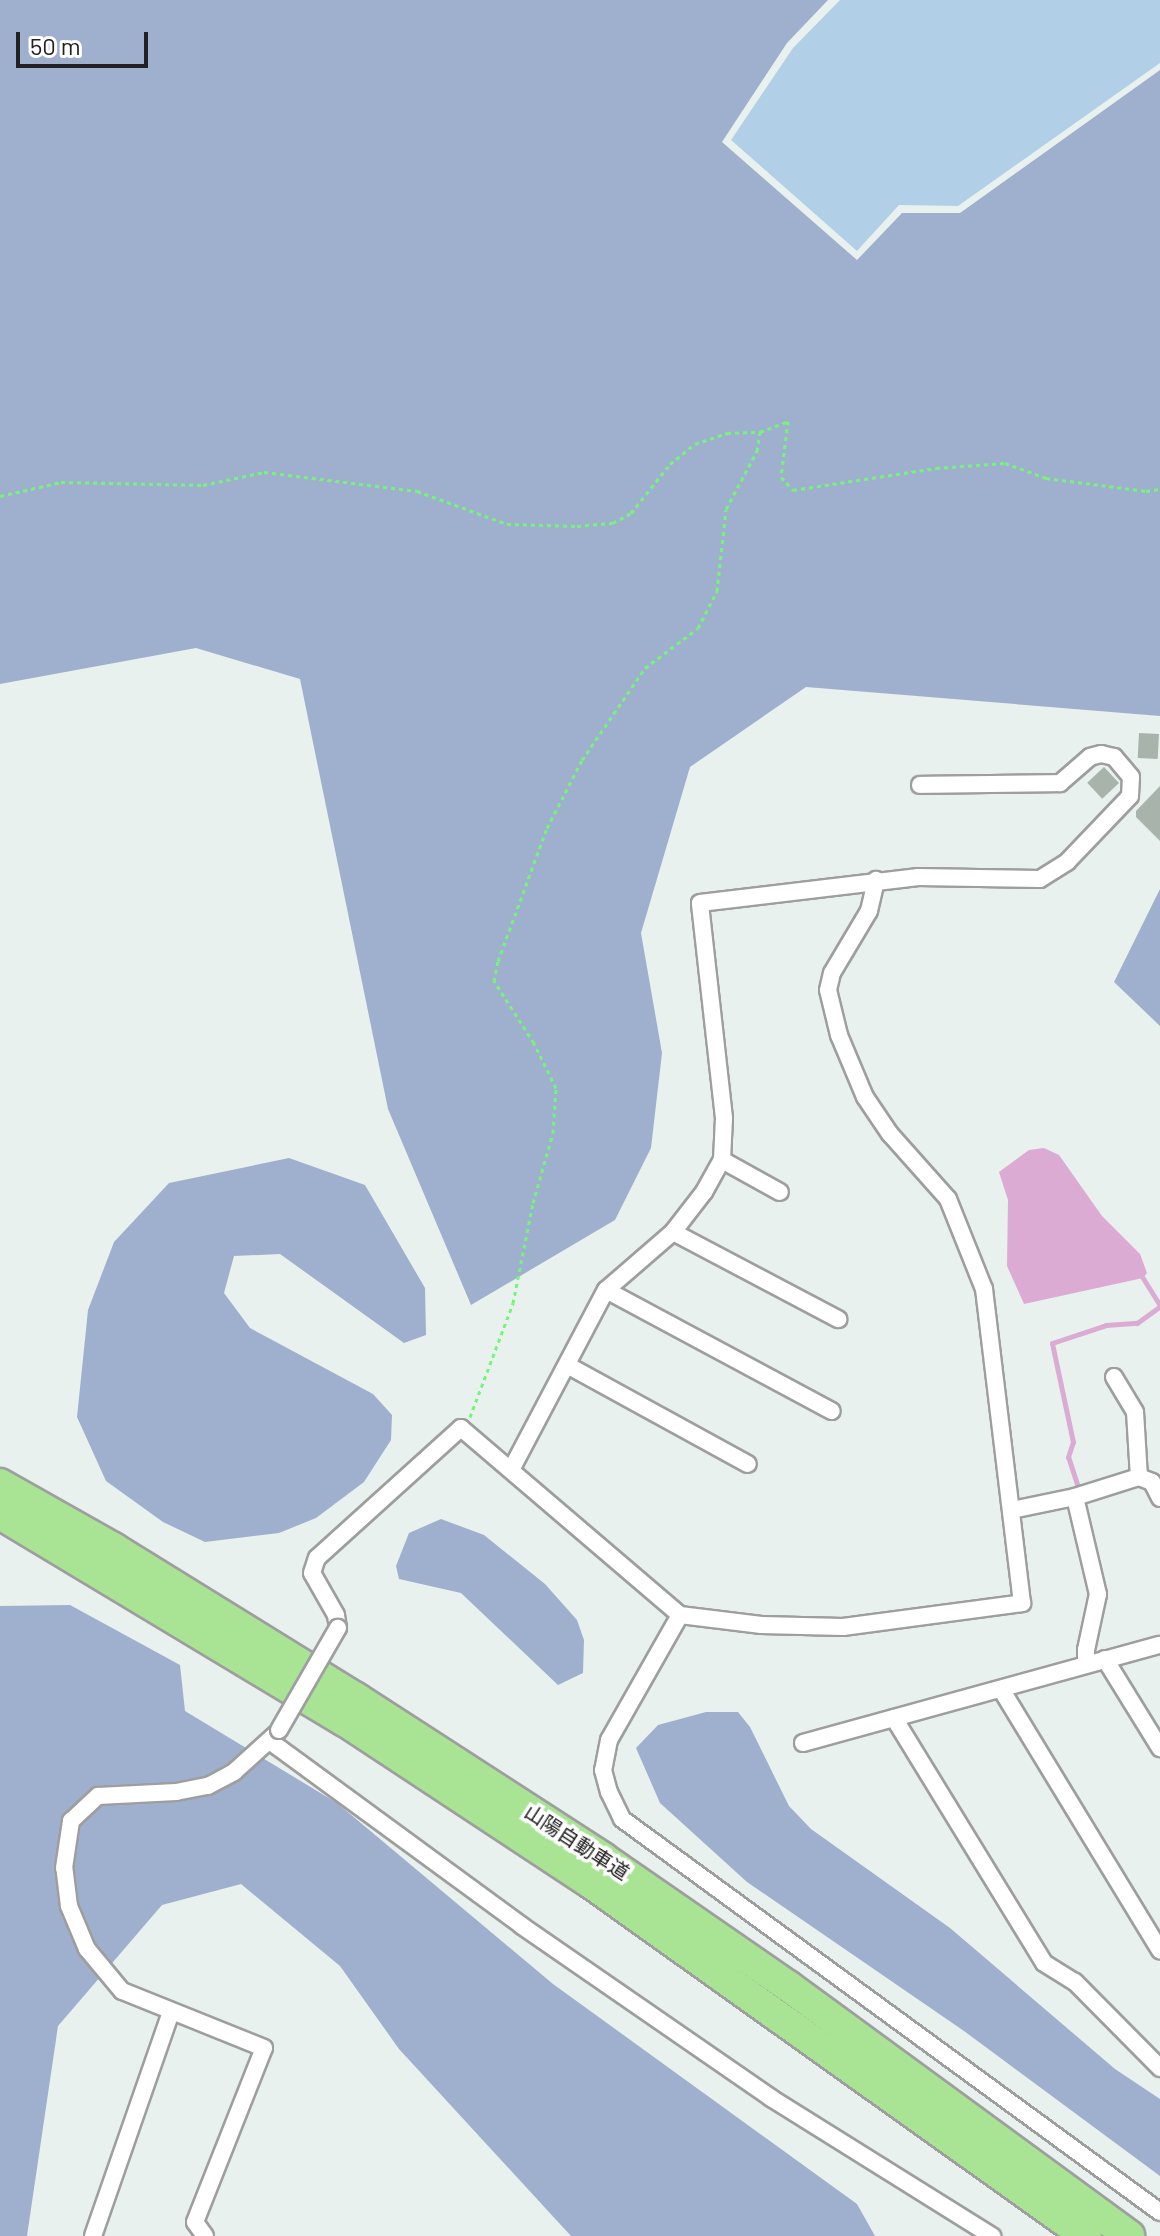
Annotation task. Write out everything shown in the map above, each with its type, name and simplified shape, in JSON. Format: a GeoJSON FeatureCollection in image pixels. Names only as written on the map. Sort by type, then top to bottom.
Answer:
{"type":"FeatureCollection","features":[{"type":"Feature","properties":{"kind":"highway","name":"山陽自動車道"},"geometry":{"type":"LineString","coordinates":[[0,1484],[113,1548],[356,1698],[603,1858],[788,1986],[1129,2236]]}},
{"type":"Feature","properties":{"kind":"highway","name":"山陽自動車道"},"geometry":{"type":"LineString","coordinates":[[0,1514],[345,1721],[588,1881],[1086,2236]]}},
{"type":"Feature","properties":{"kind":"street"},"geometry":{"type":"LineString","coordinates":[[512,1468],[606,1290],[673,1232],[704,1192],[722,1160],[724,1118],[700,903],[918,877],[1040,879],[1052,875],[1130,796],[1131,777],[1114,757],[1101,754],[1090,757],[1060,783],[920,785]]}},
{"type":"Feature","properties":{"kind":"street"},"geometry":{"type":"LineString","coordinates":[[205,2236],[195,2222],[264,2048],[122,1991],[87,1949],[69,1906],[64,1868],[71,1821],[98,1796],[176,1792],[208,1786],[234,1772],[275,1736],[338,1628],[336,1615],[312,1573],[317,1558],[461,1428],[512,1468],[680,1615],[704,1621],[843,1627],[1022,1603],[984,1289],[948,1199],[890,1134],[865,1097],[839,1035],[828,990],[832,973],[869,911],[876,880]]}},
{"type":"Feature","properties":{"kind":"street"},"geometry":{"type":"LineString","coordinates":[[722,1160],[780,1192]]}},
{"type":"Feature","properties":{"kind":"street"},"geometry":{"type":"LineString","coordinates":[[673,1232],[838,1319]]}},
{"type":"Feature","properties":{"kind":"street"},"geometry":{"type":"LineString","coordinates":[[606,1290],[832,1411]]}},
{"type":"Feature","properties":{"kind":"street"},"geometry":{"type":"LineString","coordinates":[[567,1365],[748,1464]]}},
{"type":"Feature","properties":{"kind":"street"},"geometry":{"type":"LineString","coordinates":[[1114,1377],[1135,1412],[1139,1477]]}},
{"type":"Feature","properties":{"kind":"street"},"geometry":{"type":"LineString","coordinates":[[1012,1510],[1075,1497],[1139,1477],[1152,1482],[1160,1498]]}},
{"type":"Feature","properties":{"kind":"street"},"geometry":{"type":"LineString","coordinates":[[1075,1497],[1098,1594],[1086,1664]]}},
{"type":"Feature","properties":{"kind":"street"},"geometry":{"type":"LineString","coordinates":[[680,1615],[609,1740],[603,1770],[622,1819],[1160,2212]]}},
{"type":"Feature","properties":{"kind":"street"},"geometry":{"type":"LineString","coordinates":[[803,1743],[1160,1645]]}},
{"type":"Feature","properties":{"kind":"street"},"geometry":{"type":"LineString","coordinates":[[1105,1659],[1160,1748]]}},
{"type":"Feature","properties":{"kind":"street"},"geometry":{"type":"LineString","coordinates":[[1001,1689],[1160,1950]]}},
{"type":"Feature","properties":{"kind":"street"},"geometry":{"type":"LineString","coordinates":[[894,1718],[1044,1963],[1075,1982],[1160,2068]]}},
{"type":"Feature","properties":{"kind":"street"},"geometry":{"type":"LineString","coordinates":[[275,1736],[522,1926],[771,2098],[992,2236]]}},
{"type":"Feature","properties":{"kind":"street"},"geometry":{"type":"LineString","coordinates":[[93,2236],[171,2012]]}},
{"type":"Feature","properties":{"kind":"path"},"geometry":{"type":"LineString","coordinates":[[0,496],[61,482],[203,485],[264,472],[417,491],[507,524],[613,523],[631,513],[670,464],[695,444],[727,433],[760,432],[788,421],[781,477],[793,490],[936,468],[1005,463],[1046,478],[1146,491],[1160,489]]}},
{"type":"Feature","properties":{"kind":"path"},"geometry":{"type":"LineString","coordinates":[[461,1428],[473,1414],[513,1303],[533,1203],[553,1133],[556,1088],[534,1043],[494,981],[498,961],[547,828],[582,760],[645,668],[698,628],[717,591],[726,509],[757,451],[760,432]]}},
{"type":"Feature","properties":{"kind":"shaded area"},"geometry":{"type":"Polygon","coordinates":[[[0,0],[828,0],[787,43],[722,142],[857,260],[902,213],[960,213],[1160,70],[1160,716],[806,687],[690,767],[641,933],[662,1053],[651,1148],[615,1220],[471,1305],[388,1109],[300,679],[196,648],[0,684],[0,0]]]}},
{"type":"Feature","properties":{"kind":"shaded area"},"geometry":{"type":"Polygon","coordinates":[[[840,0],[1160,0],[1160,63],[958,206],[899,205],[857,251],[731,140],[793,48],[840,0]]]}},
{"type":"Feature","properties":{"kind":"shaded area"},"geometry":{"type":"Polygon","coordinates":[[[1160,889],[1160,1026],[1114,982],[1160,889]]]}},
{"type":"Feature","properties":{"kind":"shaded area"},"geometry":{"type":"Polygon","coordinates":[[[1044,1148],[1059,1155],[1102,1216],[1140,1254],[1147,1273],[1143,1278],[1024,1304],[1007,1266],[1008,1200],[999,1172],[1029,1150],[1044,1148]]]}},
{"type":"Feature","properties":{"kind":"shaded area"},"geometry":{"type":"Polygon","coordinates":[[[289,1158],[365,1185],[425,1288],[426,1335],[404,1343],[280,1254],[234,1256],[224,1293],[250,1328],[373,1394],[392,1415],[391,1440],[364,1482],[316,1518],[279,1533],[205,1542],[163,1522],[106,1481],[77,1417],[88,1310],[114,1242],[169,1183],[289,1158]]]}},
{"type":"Feature","properties":{"kind":"shaded area"},"geometry":{"type":"Polygon","coordinates":[[[441,1519],[484,1535],[545,1584],[577,1620],[584,1640],[583,1673],[558,1685],[461,1593],[399,1579],[396,1566],[409,1533],[441,1519]]]}},
{"type":"Feature","properties":{"kind":"shaded area"},"geometry":{"type":"Polygon","coordinates":[[[70,1605],[180,1665],[185,1711],[337,1803],[553,1984],[857,2204],[875,2236],[571,2236],[399,2049],[340,1966],[241,1884],[162,1905],[58,2026],[27,2236],[0,2236],[0,1606],[70,1605]]]}},
{"type":"Feature","properties":{"kind":"shaded area"},"geometry":{"type":"Polygon","coordinates":[[[706,1712],[738,1712],[750,1727],[789,1806],[811,1829],[950,1928],[1115,2069],[1160,2099],[1160,2176],[964,2031],[747,1882],[660,1803],[636,1748],[658,1725],[706,1712]]]}},
{"type":"Feature","properties":{"kind":"building"},"geometry":{"type":"Polygon","coordinates":[[[1139,733],[1159,734],[1158,759],[1138,758],[1139,733]]]}},
{"type":"Feature","properties":{"kind":"building"},"geometry":{"type":"Polygon","coordinates":[[[1104,767],[1119,783],[1102,799],[1087,783],[1104,767]]]}},
{"type":"Feature","properties":{"kind":"building"},"geometry":{"type":"Polygon","coordinates":[[[1160,786],[1160,841],[1136,817],[1136,811],[1160,786]]]}},
{"type":"Feature","properties":{"kind":"waterway"},"geometry":{"type":"LineString","coordinates":[[1141,1275],[1160,1305]]}},
{"type":"Feature","properties":{"kind":"waterway"},"geometry":{"type":"LineString","coordinates":[[1077,1484],[1068,1457],[1073,1442],[1052,1343],[1106,1325],[1137,1323],[1160,1306]]}}]}
